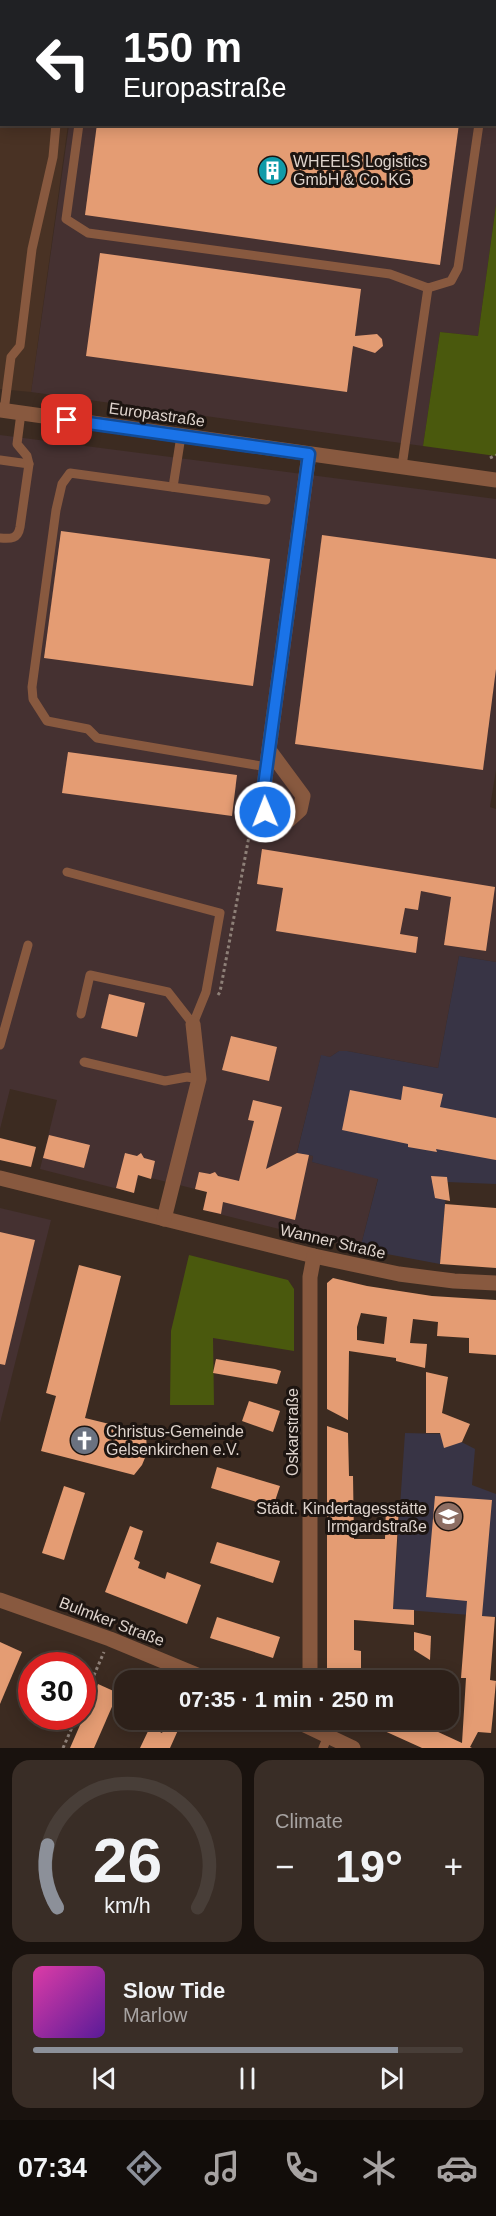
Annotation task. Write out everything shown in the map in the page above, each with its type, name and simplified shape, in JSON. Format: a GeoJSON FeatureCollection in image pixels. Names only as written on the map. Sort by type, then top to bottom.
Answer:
{"type":"FeatureCollection","features":[{"type":"Feature","properties":{"kind":"street","name":"Europastraße"},"geometry":{"type":"LineString","coordinates":[[2,411],[496,480]]}},
{"type":"Feature","properties":{"kind":"street"},"geometry":{"type":"LineString","coordinates":[[269,750],[303,796],[300,810],[289,820],[274,818],[265,812],[262,801],[309,454]]}},
{"type":"Feature","properties":{"kind":"street"},"geometry":{"type":"LineString","coordinates":[[164,1219],[199,1079],[193,1024]]}},
{"type":"Feature","properties":{"kind":"street","name":"Wanner Straße"},"geometry":{"type":"LineString","coordinates":[[0,1178],[314,1256],[414,1277],[496,1283]]}},
{"type":"Feature","properties":{"kind":"street","name":"Oskarstraße"},"geometry":{"type":"LineString","coordinates":[[310,1670],[310,1277],[314,1256]]}},
{"type":"Feature","properties":{"kind":"street","name":"Bulmker Straße"},"geometry":{"type":"LineString","coordinates":[[0,1600],[110,1639],[186,1670]]}},
{"type":"Feature","properties":{"kind":"street"},"geometry":{"type":"LineString","coordinates":[[311,1730],[325,1742],[353,1748]]}},
{"type":"Feature","properties":{"kind":"lane"},"geometry":{"type":"LineString","coordinates":[[2,411],[11,357],[20,346],[32,249],[53,157],[56,126]]}},
{"type":"Feature","properties":{"kind":"lane"},"geometry":{"type":"LineString","coordinates":[[79,126],[66,219],[88,233],[390,274],[428,288],[451,281],[458,268],[479,126]]}},
{"type":"Feature","properties":{"kind":"lane"},"geometry":{"type":"LineString","coordinates":[[402,466],[428,288]]}},
{"type":"Feature","properties":{"kind":"lane"},"geometry":{"type":"LineString","coordinates":[[0,351],[11,357]]}},
{"type":"Feature","properties":{"kind":"lane"},"geometry":{"type":"LineString","coordinates":[[0,538],[13,539],[20,532],[29,464],[27,456],[22,453],[17,444],[21,413]]}},
{"type":"Feature","properties":{"kind":"lane"},"geometry":{"type":"LineString","coordinates":[[172,487],[181,436]]}},
{"type":"Feature","properties":{"kind":"lane"},"geometry":{"type":"LineString","coordinates":[[0,460],[29,464]]}},
{"type":"Feature","properties":{"kind":"lane"},"geometry":{"type":"LineString","coordinates":[[266,500],[70,473],[62,484],[56,510],[32,687],[33,699],[47,721],[88,729],[97,738],[267,766]]}},
{"type":"Feature","properties":{"kind":"lane"},"geometry":{"type":"LineString","coordinates":[[67,872],[220,913],[206,992],[193,1024],[168,992],[90,975],[81,1014]]}},
{"type":"Feature","properties":{"kind":"lane"},"geometry":{"type":"LineString","coordinates":[[0,1045],[28,945]]}},
{"type":"Feature","properties":{"kind":"lane"},"geometry":{"type":"LineString","coordinates":[[84,1062],[165,1080],[188,1077],[199,1079]]}},
{"type":"Feature","properties":{"kind":"path"},"geometry":{"type":"LineString","coordinates":[[490,458],[496,455]]}},
{"type":"Feature","properties":{"kind":"path"},"geometry":{"type":"LineString","coordinates":[[96,1671],[110,1639]]}},
{"type":"Feature","properties":{"kind":"path"},"geometry":{"type":"LineString","coordinates":[[63,1748],[71,1730]]}},
{"type":"Feature","properties":{"kind":"shaded area"},"geometry":{"type":"Polygon","coordinates":[[[0,126],[68,126],[31,392],[0,389],[0,126]]]}},
{"type":"Feature","properties":{"kind":"shaded area"},"geometry":{"type":"Polygon","coordinates":[[[69,126],[496,126],[496,205],[478,336],[440,332],[423,446],[31,392],[69,126]]]}},
{"type":"Feature","properties":{"kind":"shaded area"},"geometry":{"type":"Polygon","coordinates":[[[0,435],[496,499],[496,770],[490,807],[496,809],[496,962],[459,956],[438,1068],[347,1051],[339,1051],[330,1057],[321,1056],[297,1152],[313,1156],[312,1162],[378,1178],[360,1249],[203,1210],[207,1192],[139,1175],[134,1193],[40,1169],[57,1100],[10,1089],[0,1129],[0,435]]]}},
{"type":"Feature","properties":{"kind":"shaded area"},"geometry":{"type":"Polygon","coordinates":[[[459,956],[496,962],[496,1184],[447,1182],[440,1264],[360,1249],[378,1179],[312,1162],[313,1156],[297,1153],[321,1055],[330,1057],[339,1051],[347,1051],[438,1068],[459,956]]]}},
{"type":"Feature","properties":{"kind":"shaded area"},"geometry":{"type":"Polygon","coordinates":[[[0,1208],[51,1220],[0,1423],[0,1208]]]}},
{"type":"Feature","properties":{"kind":"shaded area","name":"Städt. Kindertagesstätte Irmgardstraße"},"geometry":{"type":"Polygon","coordinates":[[[405,1433],[446,1434],[475,1449],[472,1485],[496,1494],[496,1617],[393,1609],[405,1433]]]}},
{"type":"Feature","properties":{"kind":"green space"},"geometry":{"type":"Polygon","coordinates":[[[496,205],[496,456],[423,446],[440,332],[478,336],[496,205]]]}},
{"type":"Feature","properties":{"kind":"green space"},"geometry":{"type":"Polygon","coordinates":[[[189,1255],[288,1280],[294,1289],[294,1351],[213,1338],[214,1405],[170,1405],[171,1331],[189,1255]]]}},
{"type":"Feature","properties":{"kind":"building","name":"WHEELS Logistics GmbH & Co. KG"},"geometry":{"type":"Polygon","coordinates":[[[97,126],[459,126],[440,265],[85,215],[97,126]]]}},
{"type":"Feature","properties":{"kind":"building"},"geometry":{"type":"Polygon","coordinates":[[[100,253],[361,289],[355,336],[377,334],[382,339],[383,346],[375,353],[353,346],[347,392],[86,356],[100,253]]]}},
{"type":"Feature","properties":{"kind":"building"},"geometry":{"type":"Polygon","coordinates":[[[61,531],[270,559],[253,686],[44,658],[61,531]]]}},
{"type":"Feature","properties":{"kind":"building"},"geometry":{"type":"Polygon","coordinates":[[[322,535],[496,559],[496,669],[483,770],[295,744],[322,535]]]}},
{"type":"Feature","properties":{"kind":"building"},"geometry":{"type":"Polygon","coordinates":[[[68,752],[237,775],[232,816],[62,793],[68,752]]]}},
{"type":"Feature","properties":{"kind":"building"},"geometry":{"type":"Polygon","coordinates":[[[262,849],[495,887],[486,951],[444,945],[451,897],[421,891],[418,910],[405,908],[400,934],[418,937],[416,953],[276,931],[283,888],[257,884],[262,849]]]}},
{"type":"Feature","properties":{"kind":"building"},"geometry":{"type":"Polygon","coordinates":[[[109,994],[145,1003],[137,1037],[101,1028],[109,994]]]}},
{"type":"Feature","properties":{"kind":"building"},"geometry":{"type":"Polygon","coordinates":[[[231,1036],[277,1047],[269,1081],[222,1070],[231,1036]]]}},
{"type":"Feature","properties":{"kind":"building"},"geometry":{"type":"Polygon","coordinates":[[[403,1086],[443,1094],[440,1107],[496,1118],[496,1160],[436,1149],[437,1152],[408,1147],[408,1144],[342,1130],[350,1090],[401,1100],[403,1086]]]}},
{"type":"Feature","properties":{"kind":"building"},"geometry":{"type":"Polygon","coordinates":[[[253,1100],[282,1107],[266,1169],[297,1153],[309,1155],[295,1220],[223,1202],[221,1214],[203,1210],[207,1192],[195,1189],[199,1172],[210,1174],[215,1172],[218,1176],[239,1181],[254,1121],[248,1120],[253,1100]]]}},
{"type":"Feature","properties":{"kind":"building"},"geometry":{"type":"Polygon","coordinates":[[[49,1135],[90,1145],[84,1168],[43,1158],[49,1135]]]}},
{"type":"Feature","properties":{"kind":"building"},"geometry":{"type":"Polygon","coordinates":[[[0,1138],[36,1147],[31,1167],[0,1160],[0,1138]]]}},
{"type":"Feature","properties":{"kind":"building"},"geometry":{"type":"Polygon","coordinates":[[[125,1153],[137,1156],[141,1153],[144,1158],[155,1161],[151,1179],[138,1175],[134,1193],[116,1188],[125,1153]]]}},
{"type":"Feature","properties":{"kind":"building"},"geometry":{"type":"Polygon","coordinates":[[[431,1176],[447,1177],[450,1201],[435,1198],[431,1176]]]}},
{"type":"Feature","properties":{"kind":"building"},"geometry":{"type":"Polygon","coordinates":[[[445,1204],[496,1208],[496,1268],[440,1264],[445,1204]]]}},
{"type":"Feature","properties":{"kind":"building"},"geometry":{"type":"Polygon","coordinates":[[[0,1232],[35,1240],[5,1365],[0,1364],[0,1232]]]}},
{"type":"Feature","properties":{"kind":"building"},"geometry":{"type":"Polygon","coordinates":[[[79,1265],[121,1276],[85,1418],[146,1433],[147,1453],[142,1465],[134,1475],[41,1451],[56,1396],[46,1393],[79,1265]]]}},
{"type":"Feature","properties":{"kind":"building"},"geometry":{"type":"Polygon","coordinates":[[[333,1278],[432,1296],[496,1300],[496,1355],[469,1353],[469,1338],[437,1336],[438,1322],[413,1319],[410,1343],[427,1344],[425,1368],[396,1361],[396,1358],[349,1351],[348,1420],[327,1409],[327,1283],[333,1278]],[[361,1313],[357,1327],[357,1340],[384,1344],[387,1317],[361,1313]]]}},
{"type":"Feature","properties":{"kind":"building"},"geometry":{"type":"Polygon","coordinates":[[[216,1359],[281,1371],[277,1384],[213,1373],[216,1359]]]}},
{"type":"Feature","properties":{"kind":"building"},"geometry":{"type":"Polygon","coordinates":[[[426,1372],[448,1377],[442,1413],[470,1424],[462,1442],[444,1448],[440,1433],[426,1433],[426,1372]]]}},
{"type":"Feature","properties":{"kind":"building"},"geometry":{"type":"Polygon","coordinates":[[[249,1401],[280,1411],[273,1432],[242,1421],[249,1401]]]}},
{"type":"Feature","properties":{"kind":"building"},"geometry":{"type":"Polygon","coordinates":[[[327,1426],[348,1433],[349,1476],[353,1476],[354,1539],[385,1539],[386,1506],[399,1506],[393,1609],[414,1610],[414,1625],[354,1620],[354,1650],[361,1651],[361,1670],[327,1670],[327,1426]]]}},
{"type":"Feature","properties":{"kind":"building"},"geometry":{"type":"Polygon","coordinates":[[[217,1467],[280,1486],[273,1507],[211,1488],[217,1467]]]}},
{"type":"Feature","properties":{"kind":"building"},"geometry":{"type":"Polygon","coordinates":[[[64,1486],[85,1493],[64,1560],[42,1553],[64,1486]]]}},
{"type":"Feature","properties":{"kind":"building"},"geometry":{"type":"Polygon","coordinates":[[[435,1496],[492,1500],[482,1616],[495,1617],[490,1680],[496,1681],[491,1733],[478,1732],[470,1747],[472,1748],[422,1748],[382,1730],[434,1730],[462,1743],[466,1678],[461,1678],[467,1601],[426,1597],[435,1496]]]}},
{"type":"Feature","properties":{"kind":"building"},"geometry":{"type":"Polygon","coordinates":[[[130,1526],[143,1531],[134,1559],[140,1562],[138,1568],[165,1579],[167,1572],[201,1585],[187,1624],[105,1592],[130,1526]]]}},
{"type":"Feature","properties":{"kind":"building"},"geometry":{"type":"Polygon","coordinates":[[[217,1542],[280,1561],[273,1583],[210,1563],[217,1542]]]}},
{"type":"Feature","properties":{"kind":"building"},"geometry":{"type":"Polygon","coordinates":[[[217,1617],[280,1637],[273,1658],[210,1638],[217,1617]]]}},
{"type":"Feature","properties":{"kind":"building"},"geometry":{"type":"Polygon","coordinates":[[[414,1632],[431,1636],[430,1660],[414,1650],[414,1632]]]}},
{"type":"Feature","properties":{"kind":"building"},"geometry":{"type":"Polygon","coordinates":[[[0,1642],[22,1652],[18,1652],[18,1661],[0,1704],[0,1642]]]}},
{"type":"Feature","properties":{"kind":"building"},"geometry":{"type":"Polygon","coordinates":[[[98,1684],[114,1691],[114,1702],[94,1748],[70,1748],[78,1730],[96,1730],[98,1684]]]}},
{"type":"Feature","properties":{"kind":"building"},"geometry":{"type":"Polygon","coordinates":[[[149,1730],[162,1733],[164,1730],[178,1730],[170,1748],[140,1748],[149,1730]]]}},
{"type":"Feature","properties":{"kind":"place","name":"WHEELS Logistics GmbH & Co. KG"},"geometry":{"type":"Point","coordinates":[272,170]}},
{"type":"Feature","properties":{"kind":"place","name":"Christus-Gemeinde Gelsenkirchen e.V."},"geometry":{"type":"Point","coordinates":[85,1440]}},
{"type":"Feature","properties":{"kind":"place","name":"Städt. Kindertagesstätte Irmgardstraße"},"geometry":{"type":"Point","coordinates":[448,1517]}},
{"type":"Feature","properties":{"kind":"route"},"geometry":{"type":"LineString","coordinates":[[67,420],[309,454],[262,801],[265,812]]}}]}
